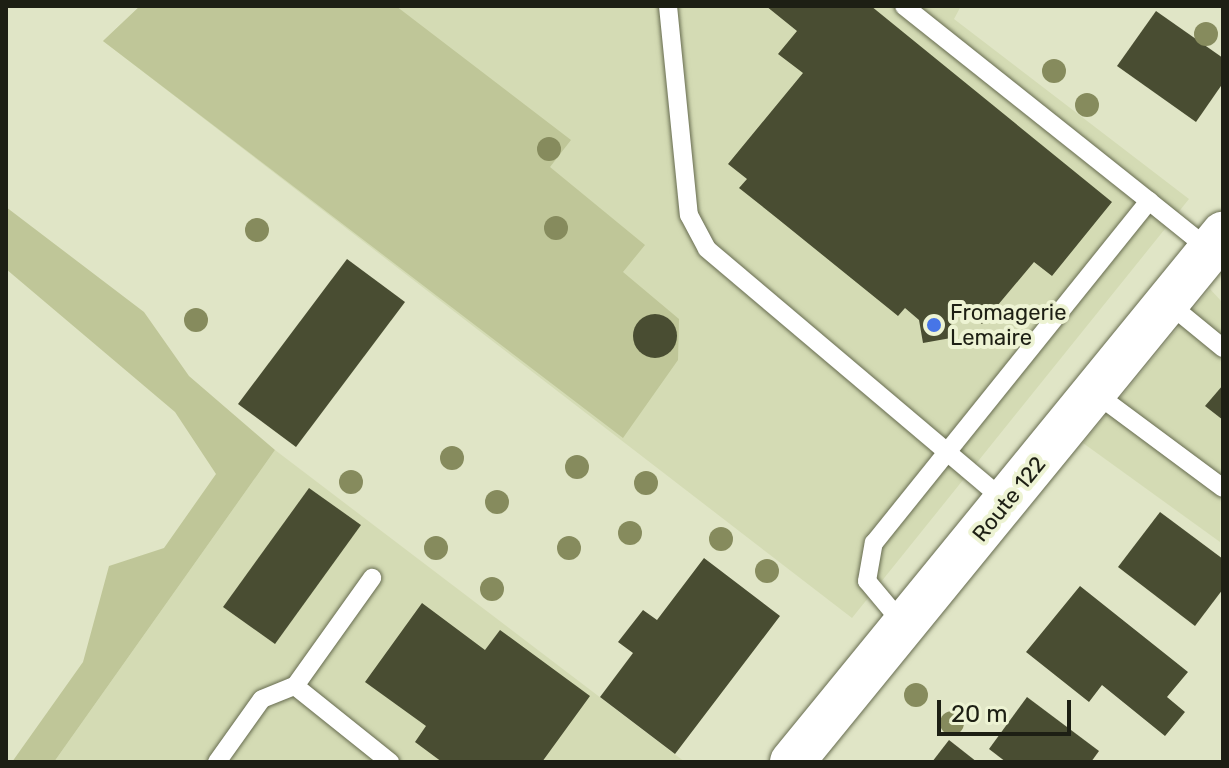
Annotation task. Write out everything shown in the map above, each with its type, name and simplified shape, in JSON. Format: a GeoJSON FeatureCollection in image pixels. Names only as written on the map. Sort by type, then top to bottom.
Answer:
{"type":"FeatureCollection","features":[{"type":"Feature","properties":{"kind":"main road","name":"Route 122"},"geometry":{"type":"LineString","coordinates":[[792,762],[1007,503],[1217,242]]}},
{"type":"Feature","properties":{"kind":"lane"},"geometry":{"type":"LineString","coordinates":[[668,6],[689,215],[707,249],[1007,503]]}},
{"type":"Feature","properties":{"kind":"lane"},"geometry":{"type":"LineString","coordinates":[[904,6],[1149,201],[1217,242]]}},
{"type":"Feature","properties":{"kind":"lane"},"geometry":{"type":"LineString","coordinates":[[905,625],[867,581],[866,561],[1149,201]]}},
{"type":"Feature","properties":{"kind":"lane"},"geometry":{"type":"LineString","coordinates":[[1168,303],[1223,348]]}},
{"type":"Feature","properties":{"kind":"lane"},"geometry":{"type":"LineString","coordinates":[[1095,393],[1223,488]]}},
{"type":"Feature","properties":{"kind":"lane"},"geometry":{"type":"LineString","coordinates":[[217,762],[262,699],[295,686],[372,578]]}},
{"type":"Feature","properties":{"kind":"lane"},"geometry":{"type":"LineString","coordinates":[[295,686],[390,762]]}},
{"type":"Feature","properties":{"kind":"shaded area"},"geometry":{"type":"Polygon","coordinates":[[[140,6],[961,6],[954,19],[1189,199],[852,618],[103,41],[140,6]]]}},
{"type":"Feature","properties":{"kind":"shaded area"},"geometry":{"type":"Polygon","coordinates":[[[140,6],[396,6],[571,140],[550,167],[645,245],[623,272],[679,319],[678,360],[623,438],[103,41],[140,6]]]}},
{"type":"Feature","properties":{"kind":"shaded area"},"geometry":{"type":"Polygon","coordinates":[[[6,207],[144,312],[189,376],[275,450],[54,762],[12,762],[83,662],[109,566],[164,548],[216,474],[175,412],[6,269],[6,207]]]}},
{"type":"Feature","properties":{"kind":"shaded area"},"geometry":{"type":"Polygon","coordinates":[[[1210,289],[1223,303],[1220,542],[1083,443],[1210,289]]]}},
{"type":"Feature","properties":{"kind":"shaded area"},"geometry":{"type":"Polygon","coordinates":[[[275,450],[685,762],[54,762],[275,450]]]}},
{"type":"Feature","properties":{"kind":"building"},"geometry":{"type":"Polygon","coordinates":[[[766,6],[871,6],[1112,202],[1052,276],[1034,262],[982,324],[964,309],[950,326],[951,338],[923,343],[919,320],[905,308],[898,316],[739,188],[747,179],[728,164],[803,73],[778,54],[797,31],[766,6]]]}},
{"type":"Feature","properties":{"kind":"building"},"geometry":{"type":"Polygon","coordinates":[[[1156,11],[1223,58],[1223,83],[1196,122],[1117,66],[1156,11]]]}},
{"type":"Feature","properties":{"kind":"building"},"geometry":{"type":"Polygon","coordinates":[[[347,259],[405,302],[296,447],[238,404],[347,259]]]}},
{"type":"Feature","properties":{"kind":"building"},"geometry":{"type":"Polygon","coordinates":[[[655,314],[671,320],[677,336],[671,352],[655,358],[639,352],[633,336],[639,320],[655,314]]]}},
{"type":"Feature","properties":{"kind":"building"},"geometry":{"type":"Polygon","coordinates":[[[1223,385],[1223,420],[1205,406],[1223,385]]]}},
{"type":"Feature","properties":{"kind":"building"},"geometry":{"type":"Polygon","coordinates":[[[309,488],[361,525],[275,644],[223,607],[309,488]]]}},
{"type":"Feature","properties":{"kind":"building"},"geometry":{"type":"Polygon","coordinates":[[[1160,512],[1223,559],[1223,589],[1195,626],[1118,567],[1160,512]]]}},
{"type":"Feature","properties":{"kind":"building"},"geometry":{"type":"Polygon","coordinates":[[[704,558],[780,616],[675,754],[600,697],[633,653],[618,642],[643,610],[657,620],[704,558]]]}},
{"type":"Feature","properties":{"kind":"building"},"geometry":{"type":"Polygon","coordinates":[[[1080,586],[1188,672],[1167,697],[1185,712],[1165,736],[1102,685],[1089,702],[1026,652],[1080,586]]]}},
{"type":"Feature","properties":{"kind":"building"},"geometry":{"type":"Polygon","coordinates":[[[422,603],[485,650],[500,630],[590,696],[542,762],[442,762],[415,742],[426,726],[365,682],[422,603]]]}},
{"type":"Feature","properties":{"kind":"building"},"geometry":{"type":"Polygon","coordinates":[[[1027,697],[1099,751],[1091,762],[1006,762],[989,749],[1027,697]]]}},
{"type":"Feature","properties":{"kind":"building"},"geometry":{"type":"Polygon","coordinates":[[[949,740],[977,762],[932,762],[949,740]]]}},
{"type":"Feature","properties":{"kind":"place","name":"Fromagerie Lemaire"},"geometry":{"type":"Point","coordinates":[934,325]}}]}
